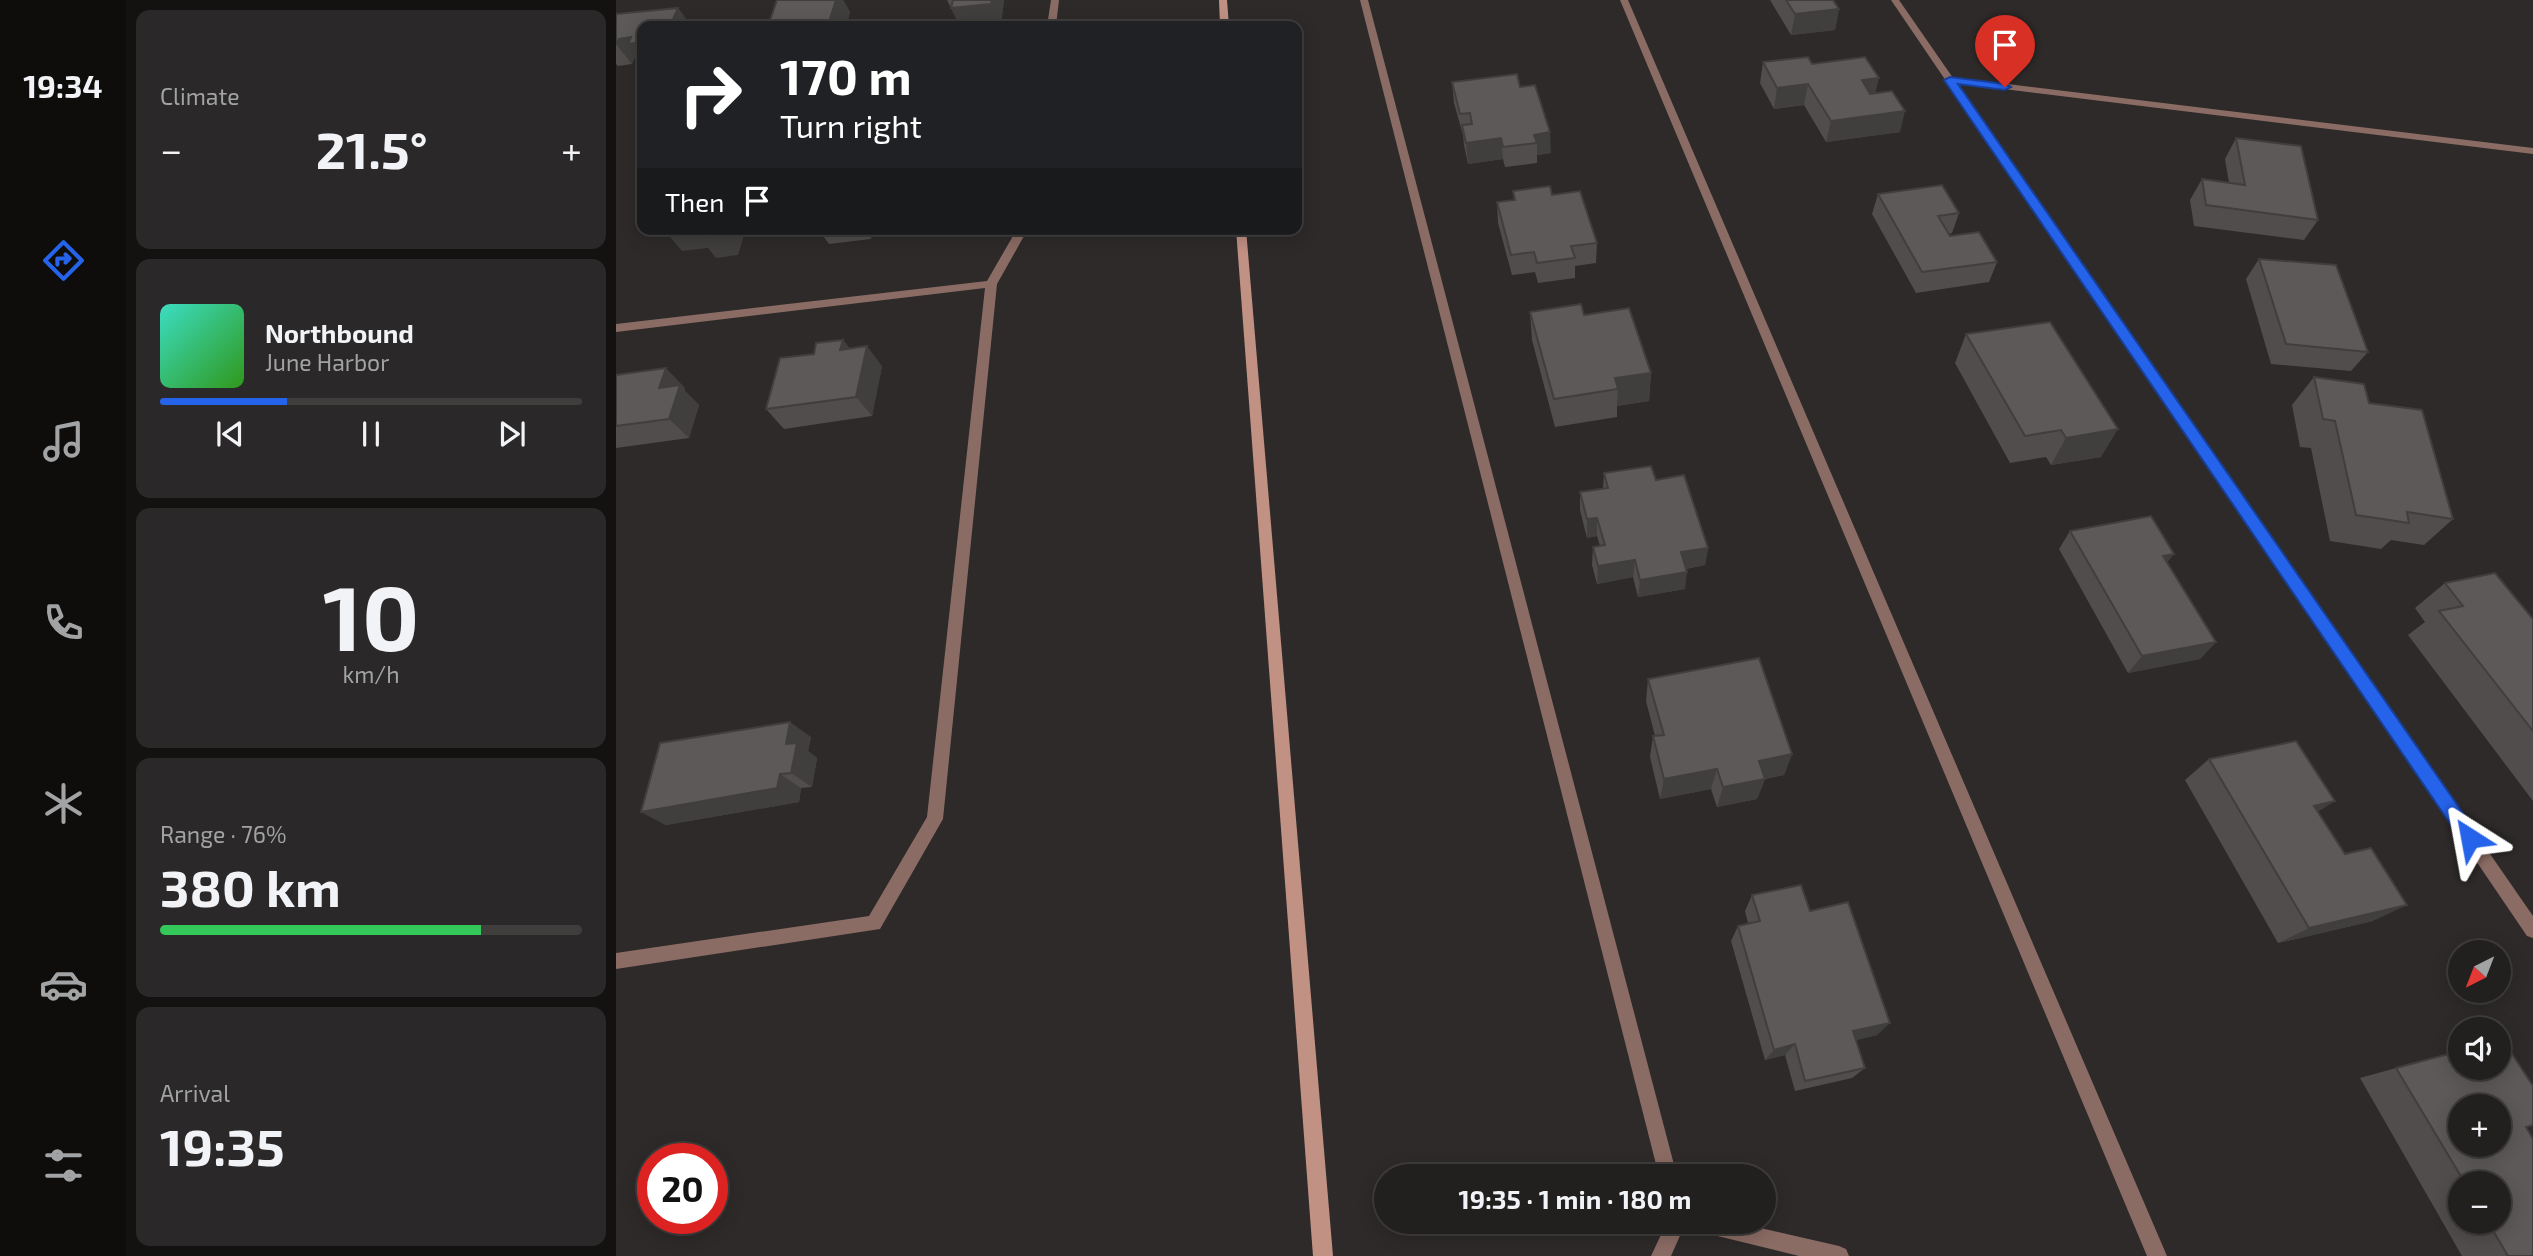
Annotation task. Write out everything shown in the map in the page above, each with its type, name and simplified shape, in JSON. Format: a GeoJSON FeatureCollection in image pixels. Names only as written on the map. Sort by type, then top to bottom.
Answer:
{"type":"FeatureCollection","features":[{"type":"Feature","properties":{"kind":"street"},"geometry":{"type":"LineString","coordinates":[[1053,21],[1055,0]]}},
{"type":"Feature","properties":{"kind":"street"},"geometry":{"type":"LineString","coordinates":[[1223,0],[1225,21]]}},
{"type":"Feature","properties":{"kind":"street"},"geometry":{"type":"LineString","coordinates":[[1364,0],[1665,1164]]}},
{"type":"Feature","properties":{"kind":"street"},"geometry":{"type":"LineString","coordinates":[[1625,0],[2157,1256]]}},
{"type":"Feature","properties":{"kind":"street"},"geometry":{"type":"LineString","coordinates":[[1895,0],[2533,930]]}},
{"type":"Feature","properties":{"kind":"street"},"geometry":{"type":"LineString","coordinates":[[1950,80],[2533,151]]}},
{"type":"Feature","properties":{"kind":"street"},"geometry":{"type":"LineString","coordinates":[[616,961],[874,923],[935,819],[991,284],[1020,235]]}},
{"type":"Feature","properties":{"kind":"street"},"geometry":{"type":"LineString","coordinates":[[1241,235],[1323,1256]]}},
{"type":"Feature","properties":{"kind":"street"},"geometry":{"type":"LineString","coordinates":[[616,328],[991,284]]}},
{"type":"Feature","properties":{"kind":"street"},"geometry":{"type":"LineString","coordinates":[[1661,1256],[1671,1234]]}},
{"type":"Feature","properties":{"kind":"street"},"geometry":{"type":"LineString","coordinates":[[1747,1234],[1839,1256]]}},
{"type":"Feature","properties":{"kind":"building"},"geometry":{"type":"Polygon","coordinates":[[[777,0],[836,0],[829,21],[770,21],[777,0]]]}},
{"type":"Feature","properties":{"kind":"building"},"geometry":{"type":"Polygon","coordinates":[[[953,0],[992,0],[991,4],[951,8],[953,0]]]}},
{"type":"Feature","properties":{"kind":"building"},"geometry":{"type":"Polygon","coordinates":[[[1786,0],[1833,0],[1839,9],[1795,14],[1786,0]]]}},
{"type":"Feature","properties":{"kind":"building"},"geometry":{"type":"Polygon","coordinates":[[[678,8],[672,21],[637,21],[637,43],[628,44],[631,37],[619,39],[616,44],[616,14],[678,8]]]}},
{"type":"Feature","properties":{"kind":"building"},"geometry":{"type":"Polygon","coordinates":[[[1808,57],[1812,64],[1865,57],[1879,78],[1862,80],[1870,94],[1892,91],[1905,111],[1831,121],[1808,84],[1777,88],[1763,62],[1808,57]]]}},
{"type":"Feature","properties":{"kind":"building"},"geometry":{"type":"Polygon","coordinates":[[[1517,74],[1520,87],[1535,85],[1550,132],[1534,135],[1537,143],[1503,147],[1501,138],[1466,143],[1462,125],[1472,124],[1470,113],[1460,114],[1452,82],[1517,74]]]}},
{"type":"Feature","properties":{"kind":"building"},"geometry":{"type":"Polygon","coordinates":[[[2236,138],[2301,146],[2318,220],[2206,205],[2202,179],[2245,185],[2236,138]]]}},
{"type":"Feature","properties":{"kind":"building"},"geometry":{"type":"Polygon","coordinates":[[[1942,185],[1959,213],[1938,216],[1950,236],[1979,232],[1997,262],[1922,272],[1878,194],[1942,185]]]}},
{"type":"Feature","properties":{"kind":"building"},"geometry":{"type":"Polygon","coordinates":[[[1550,186],[1552,195],[1580,191],[1597,243],[1571,246],[1575,258],[1537,263],[1534,252],[1511,255],[1497,202],[1515,200],[1513,191],[1550,186]]]}},
{"type":"Feature","properties":{"kind":"building"},"geometry":{"type":"Polygon","coordinates":[[[700,235],[721,235],[699,238],[700,235]]]}},
{"type":"Feature","properties":{"kind":"building"},"geometry":{"type":"Polygon","coordinates":[[[2259,259],[2336,265],[2368,352],[2286,344],[2259,259]]]}},
{"type":"Feature","properties":{"kind":"building"},"geometry":{"type":"Polygon","coordinates":[[[1581,304],[1584,315],[1629,308],[1651,373],[1615,378],[1618,389],[1554,399],[1530,312],[1581,304]]]}},
{"type":"Feature","properties":{"kind":"building"},"geometry":{"type":"Polygon","coordinates":[[[2050,322],[2118,429],[2066,438],[2061,430],[2025,436],[1966,334],[2050,322]]]}},
{"type":"Feature","properties":{"kind":"building"},"geometry":{"type":"Polygon","coordinates":[[[843,340],[840,350],[867,346],[856,397],[766,409],[780,358],[814,354],[816,343],[843,340]]]}},
{"type":"Feature","properties":{"kind":"building"},"geometry":{"type":"Polygon","coordinates":[[[666,368],[659,388],[680,385],[669,419],[616,426],[616,375],[666,368]]]}},
{"type":"Feature","properties":{"kind":"building"},"geometry":{"type":"Polygon","coordinates":[[[2314,377],[2364,384],[2369,403],[2422,410],[2453,519],[2407,512],[2409,523],[2356,515],[2335,421],[2323,419],[2314,377]]]}},
{"type":"Feature","properties":{"kind":"building"},"geometry":{"type":"Polygon","coordinates":[[[1651,466],[1656,480],[1684,475],[1708,548],[1681,552],[1687,572],[1640,580],[1635,560],[1598,566],[1593,547],[1605,545],[1597,518],[1587,519],[1580,492],[1608,488],[1604,473],[1651,466]]]}},
{"type":"Feature","properties":{"kind":"building"},"geometry":{"type":"Polygon","coordinates":[[[2151,516],[2174,554],[2163,556],[2216,642],[2142,656],[2070,531],[2151,516]]]}},
{"type":"Feature","properties":{"kind":"building"},"geometry":{"type":"Polygon","coordinates":[[[2495,573],[2533,619],[2533,731],[2439,611],[2463,606],[2445,583],[2495,573]]]}},
{"type":"Feature","properties":{"kind":"building"},"geometry":{"type":"Polygon","coordinates":[[[1759,658],[1792,754],[1759,761],[1765,779],[1723,787],[1717,769],[1664,779],[1653,736],[1664,735],[1648,679],[1759,658]]]}},
{"type":"Feature","properties":{"kind":"building"},"geometry":{"type":"Polygon","coordinates":[[[790,722],[786,744],[797,743],[791,773],[780,774],[777,788],[641,812],[660,743],[790,722]]]}},
{"type":"Feature","properties":{"kind":"building"},"geometry":{"type":"Polygon","coordinates":[[[2296,741],[2335,801],[2314,806],[2345,854],[2371,848],[2407,905],[2309,928],[2209,759],[2296,741]]]}},
{"type":"Feature","properties":{"kind":"building"},"geometry":{"type":"Polygon","coordinates":[[[1801,885],[1810,911],[1848,902],[1890,1023],[1853,1031],[1865,1068],[1805,1081],[1795,1044],[1774,1050],[1738,926],[1760,921],[1752,895],[1801,885]]]}},
{"type":"Feature","properties":{"kind":"building"},"geometry":{"type":"Polygon","coordinates":[[[2511,1052],[2533,1086],[2533,1125],[2526,1127],[2533,1139],[2533,1256],[2508,1256],[2495,1234],[2511,1234],[2511,1171],[2458,1171],[2449,1157],[2511,1157],[2511,1094],[2448,1094],[2448,1155],[2396,1068],[2448,1054],[2448,1080],[2511,1080],[2511,1052]]]}},
{"type":"Feature","properties":{"kind":"route"},"geometry":{"type":"LineString","coordinates":[[2005,87],[1950,80],[2470,838]]}}]}
